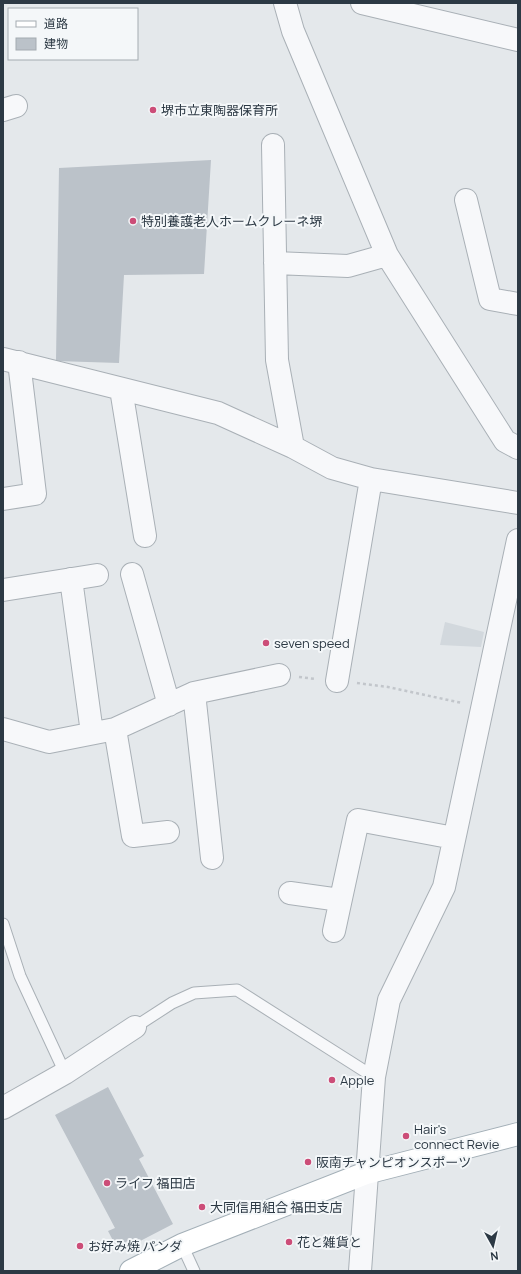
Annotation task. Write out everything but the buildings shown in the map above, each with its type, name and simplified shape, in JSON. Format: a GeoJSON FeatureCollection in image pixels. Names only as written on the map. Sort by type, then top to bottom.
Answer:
{"type":"FeatureCollection","features":[{"type":"Feature","properties":{"kind":"main road"},"geometry":{"type":"LineString","coordinates":[[131,1271],[182,1245],[366,1173],[518,1134]]}},
{"type":"Feature","properties":{"kind":"street"},"geometry":{"type":"LineString","coordinates":[[285,3],[293,31],[387,255],[505,441],[518,448]]}},
{"type":"Feature","properties":{"kind":"street"},"geometry":{"type":"LineString","coordinates":[[362,3],[518,40]]}},
{"type":"Feature","properties":{"kind":"street"},"geometry":{"type":"LineString","coordinates":[[273,145],[277,360],[293,447]]}},
{"type":"Feature","properties":{"kind":"street"},"geometry":{"type":"LineString","coordinates":[[466,200],[490,299],[518,304]]}},
{"type":"Feature","properties":{"kind":"street"},"geometry":{"type":"LineString","coordinates":[[275,263],[348,266],[387,255]]}},
{"type":"Feature","properties":{"kind":"street"},"geometry":{"type":"LineString","coordinates":[[3,499],[35,494],[11,361],[218,413],[293,447],[332,468],[371,479],[518,503]]}},
{"type":"Feature","properties":{"kind":"street"},"geometry":{"type":"LineString","coordinates":[[121,389],[145,536]]}},
{"type":"Feature","properties":{"kind":"street"},"geometry":{"type":"LineString","coordinates":[[337,681],[371,479]]}},
{"type":"Feature","properties":{"kind":"street"},"geometry":{"type":"LineString","coordinates":[[360,1271],[364,1239],[366,1173],[374,1077],[389,1000],[444,887],[483,708],[509,631],[518,540]]}},
{"type":"Feature","properties":{"kind":"street"},"geometry":{"type":"LineString","coordinates":[[132,574],[169,705]]}},
{"type":"Feature","properties":{"kind":"street"},"geometry":{"type":"LineString","coordinates":[[3,590],[97,576]]}},
{"type":"Feature","properties":{"kind":"street"},"geometry":{"type":"LineString","coordinates":[[71,580],[92,734]]}},
{"type":"Feature","properties":{"kind":"street"},"geometry":{"type":"LineString","coordinates":[[3,729],[49,742],[92,734],[115,729],[194,693],[279,675]]}},
{"type":"Feature","properties":{"kind":"street"},"geometry":{"type":"LineString","coordinates":[[194,693],[212,858]]}},
{"type":"Feature","properties":{"kind":"street"},"geometry":{"type":"LineString","coordinates":[[115,729],[133,836],[168,832]]}},
{"type":"Feature","properties":{"kind":"street"},"geometry":{"type":"LineString","coordinates":[[334,931],[358,820],[454,838]]}},
{"type":"Feature","properties":{"kind":"street"},"geometry":{"type":"LineString","coordinates":[[290,893],[340,900]]}},
{"type":"Feature","properties":{"kind":"street"},"geometry":{"type":"LineString","coordinates":[[3,1108],[65,1072],[135,1027]]}},
{"type":"Feature","properties":{"kind":"lane"},"geometry":{"type":"LineString","coordinates":[[3,924],[20,976],[65,1072]]}},
{"type":"Feature","properties":{"kind":"lane"},"geometry":{"type":"LineString","coordinates":[[135,1027],[172,1003],[194,993],[237,990],[374,1077]]}},
{"type":"Feature","properties":{"kind":"lane"},"geometry":{"type":"LineString","coordinates":[[182,1245],[194,1271]]}},
{"type":"Feature","properties":{"kind":"path"},"geometry":{"type":"LineString","coordinates":[[279,675],[388,687],[483,708]]}},
{"type":"Feature","properties":{"kind":"shaded area"},"geometry":{"type":"Polygon","coordinates":[[[445,622],[484,632],[481,647],[440,645],[445,622]]]}},
{"type":"Feature","properties":{"kind":"place","name":"堺市立東陶器保育所"},"geometry":{"type":"Point","coordinates":[153,110]}},
{"type":"Feature","properties":{"kind":"place","name":"特別養護老人ホームクレーネ堺"},"geometry":{"type":"Point","coordinates":[133,221]}},
{"type":"Feature","properties":{"kind":"place","name":"seven speed"},"geometry":{"type":"Point","coordinates":[266,643]}},
{"type":"Feature","properties":{"kind":"place","name":"Apple"},"geometry":{"type":"Point","coordinates":[332,1080]}},
{"type":"Feature","properties":{"kind":"place","name":"Hair's connect Revie"},"geometry":{"type":"Point","coordinates":[406,1136]}},
{"type":"Feature","properties":{"kind":"place","name":"阪南チャンピオンスポーツ"},"geometry":{"type":"Point","coordinates":[308,1162]}},
{"type":"Feature","properties":{"kind":"place","name":"ライフ 福田店"},"geometry":{"type":"Point","coordinates":[107,1183]}},
{"type":"Feature","properties":{"kind":"place","name":"大同信用組合 福田支店"},"geometry":{"type":"Point","coordinates":[202,1207]}},
{"type":"Feature","properties":{"kind":"place","name":"花と雑貨と"},"geometry":{"type":"Point","coordinates":[289,1242]}},
{"type":"Feature","properties":{"kind":"place","name":"お好み焼 パンダ"},"geometry":{"type":"Point","coordinates":[80,1246]}}]}
